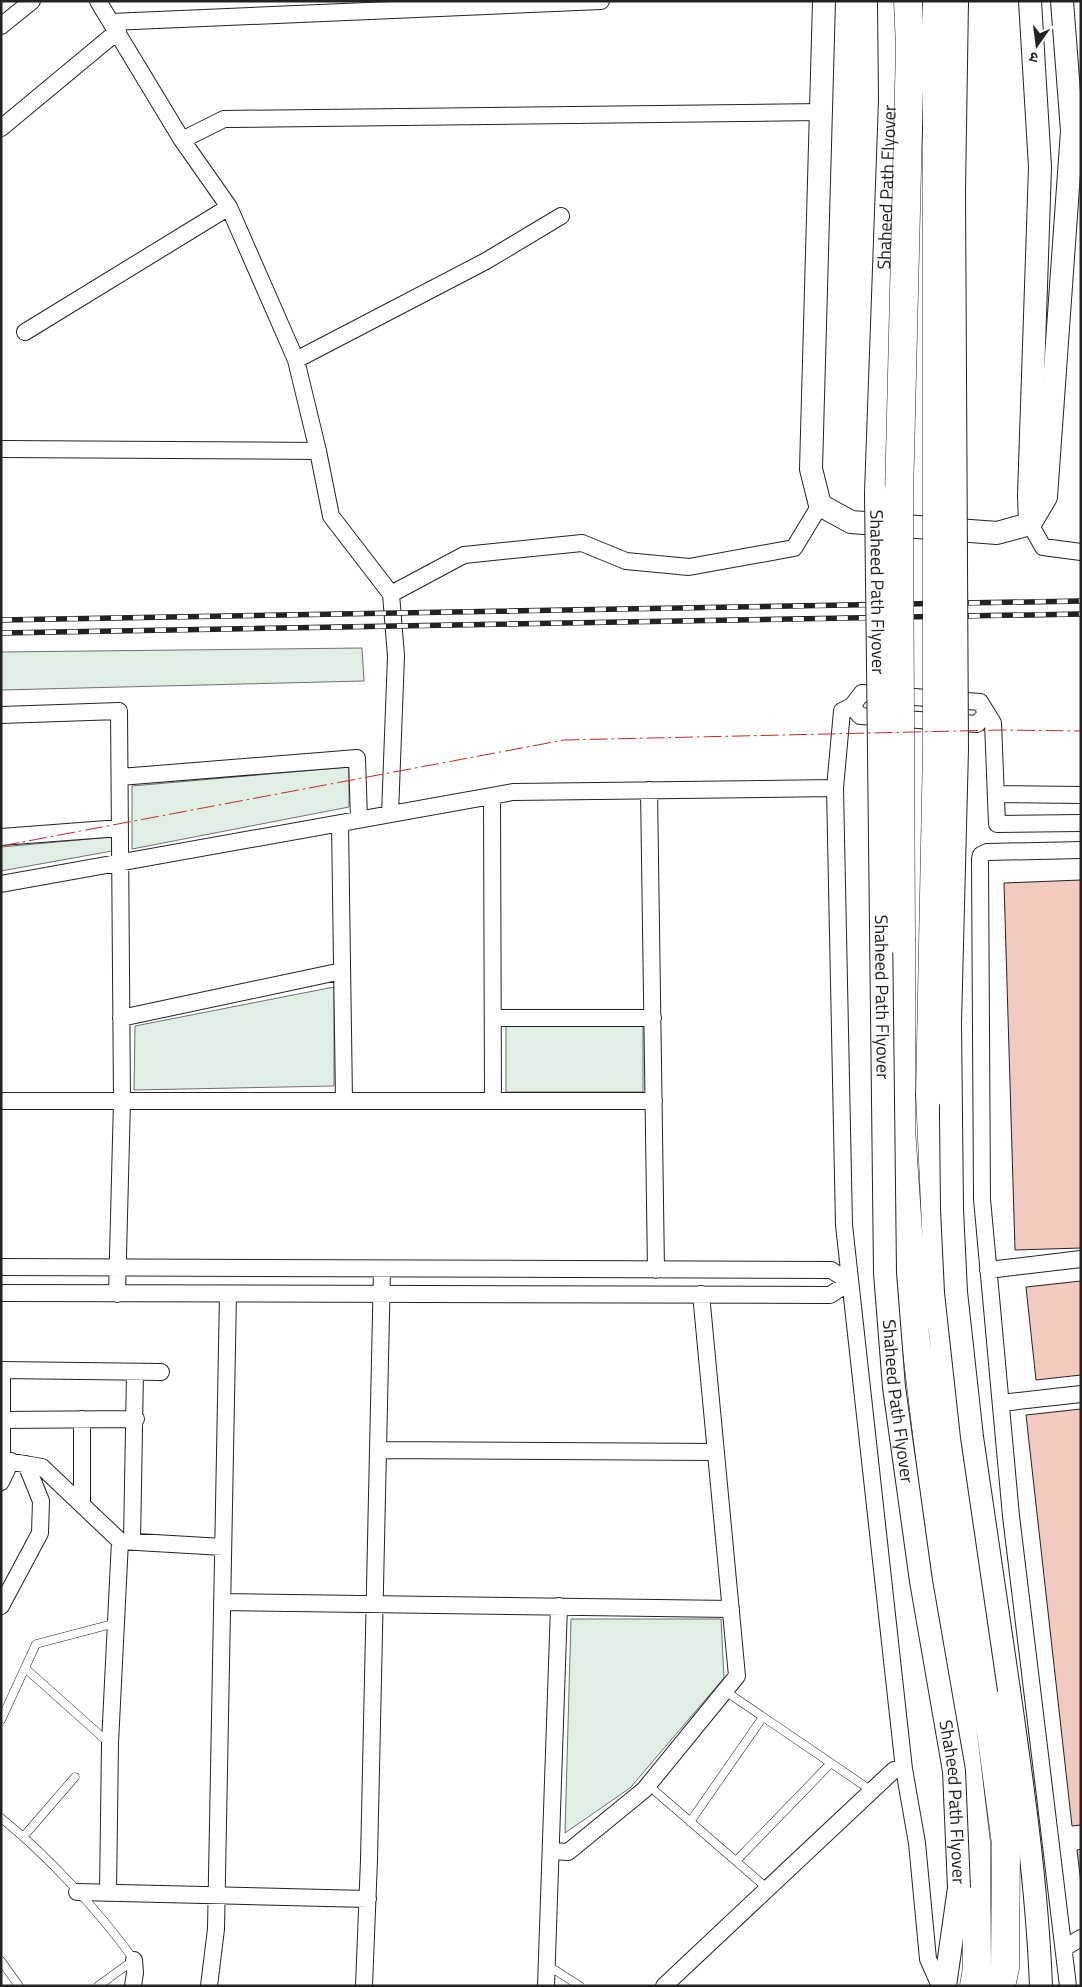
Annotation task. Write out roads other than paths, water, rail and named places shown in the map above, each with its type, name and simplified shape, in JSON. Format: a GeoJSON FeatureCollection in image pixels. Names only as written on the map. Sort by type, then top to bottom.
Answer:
{"type":"FeatureCollection","features":[{"type":"Feature","properties":{"kind":"highway","name":"Shaheed Path Flyover"},"geometry":{"type":"LineString","coordinates":[[908,1],[910,46],[900,497],[902,1147],[916,1335],[976,1842],[977,1969],[974,1986]]}},
{"type":"Feature","properties":{"kind":"highway"},"geometry":{"type":"LineString","coordinates":[[937,1],[937,747],[930,1094],[939,1293],[964,1528],[1006,1844],[1005,1968],[1001,1986]]}},
{"type":"Feature","properties":{"kind":"highway"},"geometry":{"type":"LineString","coordinates":[[937,70],[956,116]]}},
{"type":"Feature","properties":{"kind":"highway"},"geometry":{"type":"LineString","coordinates":[[881,1019],[901,941]]}},
{"type":"Feature","properties":{"kind":"highway"},"geometry":{"type":"LineString","coordinates":[[930,1094],[951,1118]]}},
{"type":"Feature","properties":{"kind":"street"},"geometry":{"type":"LineString","coordinates":[[1,26],[32,1]]}},
{"type":"Feature","properties":{"kind":"street"},"geometry":{"type":"LineString","coordinates":[[98,1],[182,140],[229,207],[296,360],[318,451],[331,516],[391,594],[396,656],[390,814]]}},
{"type":"Feature","properties":{"kind":"street"},"geometry":{"type":"LineString","coordinates":[[1,128],[114,27],[255,8],[601,1]]}},
{"type":"Feature","properties":{"kind":"street"},"geometry":{"type":"LineString","coordinates":[[391,594],[464,556],[582,543],[626,561],[688,567],[794,548],[820,505],[812,468],[824,1]]}},
{"type":"Feature","properties":{"kind":"street","name":"Shaheed Path Flyover"},"geometry":{"type":"LineString","coordinates":[[889,1],[890,100],[876,493],[885,1273],[894,1387],[921,1581],[954,1771],[959,1888],[945,1986]]}},
{"type":"Feature","properties":{"kind":"street"},"geometry":{"type":"LineString","coordinates":[[957,1],[954,487],[957,749],[950,1023],[956,1292],[972,1437],[1024,1800],[1038,1934],[1041,1986]]}},
{"type":"Feature","properties":{"kind":"street"},"geometry":{"type":"LineString","coordinates":[[1030,1],[1040,166],[1028,495],[1030,524],[1043,547],[1081,552]]}},
{"type":"Feature","properties":{"kind":"street"},"geometry":{"type":"LineString","coordinates":[[820,505],[851,522],[998,533],[1030,524],[1046,497],[1074,203],[1076,131],[1062,1]]}},
{"type":"Feature","properties":{"kind":"street"},"geometry":{"type":"LineString","coordinates":[[182,140],[224,119],[822,112]]}},
{"type":"Feature","properties":{"kind":"street"},"geometry":{"type":"LineString","coordinates":[[1038,132],[1076,131]]}},
{"type":"Feature","properties":{"kind":"street"},"geometry":{"type":"LineString","coordinates":[[1040,166],[1075,166]]}},
{"type":"Feature","properties":{"kind":"street"},"geometry":{"type":"LineString","coordinates":[[25,332],[229,207]]}},
{"type":"Feature","properties":{"kind":"street"},"geometry":{"type":"LineString","coordinates":[[296,360],[486,261],[561,216]]}},
{"type":"Feature","properties":{"kind":"street"},"geometry":{"type":"LineString","coordinates":[[1,449],[318,451]]}},
{"type":"Feature","properties":{"kind":"street"},"geometry":{"type":"LineString","coordinates":[[940,1986],[928,1959],[917,1843],[904,1769],[844,1225],[836,788],[842,711],[852,706],[862,693],[980,702],[993,723],[997,824],[1081,824]]}},
{"type":"Feature","properties":{"kind":"street"},"geometry":{"type":"LineString","coordinates":[[852,706],[860,716],[977,724],[987,713]]}},
{"type":"Feature","properties":{"kind":"street"},"geometry":{"type":"LineString","coordinates":[[1,716],[119,710],[122,1101],[117,1294]]}},
{"type":"Feature","properties":{"kind":"street"},"geometry":{"type":"LineString","coordinates":[[120,777],[357,758],[359,819]]}},
{"type":"Feature","properties":{"kind":"street"},"geometry":{"type":"LineString","coordinates":[[1,884],[513,792],[836,788]]}},
{"type":"Feature","properties":{"kind":"street"},"geometry":{"type":"LineString","coordinates":[[649,790],[656,1270]]}},
{"type":"Feature","properties":{"kind":"street"},"geometry":{"type":"LineString","coordinates":[[996,794],[1081,795]]}},
{"type":"Feature","properties":{"kind":"street"},"geometry":{"type":"LineString","coordinates":[[492,796],[493,1101]]}},
{"type":"Feature","properties":{"kind":"street"},"geometry":{"type":"LineString","coordinates":[[340,823],[344,1101]]}},
{"type":"Feature","properties":{"kind":"street"},"geometry":{"type":"LineString","coordinates":[[1,837],[120,828]]}},
{"type":"Feature","properties":{"kind":"street"},"geometry":{"type":"LineString","coordinates":[[1068,1986],[1011,1516],[982,1198],[980,859],[981,855],[987,852],[1081,850]]}},
{"type":"Feature","properties":{"kind":"street"},"geometry":{"type":"LineString","coordinates":[[121,1018],[342,971]]}},
{"type":"Feature","properties":{"kind":"street"},"geometry":{"type":"LineString","coordinates":[[493,1018],[653,1018]]}},
{"type":"Feature","properties":{"kind":"street"},"geometry":{"type":"LineString","coordinates":[[1,1101],[654,1101]]}},
{"type":"Feature","properties":{"kind":"street"},"geometry":{"type":"LineString","coordinates":[[988,1270],[1081,1259]]}},
{"type":"Feature","properties":{"kind":"street"},"geometry":{"type":"LineString","coordinates":[[1,1267],[831,1270],[850,1282]]}},
{"type":"Feature","properties":{"kind":"street"},"geometry":{"type":"LineString","coordinates":[[364,1986],[368,1900],[382,1269]]}},
{"type":"Feature","properties":{"kind":"street"},"geometry":{"type":"LineString","coordinates":[[1,1293],[830,1295],[850,1282]]}},
{"type":"Feature","properties":{"kind":"street"},"geometry":{"type":"LineString","coordinates":[[209,1986],[216,1929],[228,1294]]}},
{"type":"Feature","properties":{"kind":"street"},"geometry":{"type":"LineString","coordinates":[[552,1851],[568,1852],[648,1785],[738,1676],[701,1294]]}},
{"type":"Feature","properties":{"kind":"street"},"geometry":{"type":"LineString","coordinates":[[1,1606],[40,1534],[40,1501],[10,1461],[2,1420],[2,1370],[161,1372]]}},
{"type":"Feature","properties":{"kind":"street"},"geometry":{"type":"LineString","coordinates":[[108,1893],[110,1743],[116,1623],[126,1542],[136,1419],[135,1372]]}},
{"type":"Feature","properties":{"kind":"street"},"geometry":{"type":"LineString","coordinates":[[1001,1403],[1081,1394]]}},
{"type":"Feature","properties":{"kind":"street"},"geometry":{"type":"LineString","coordinates":[[82,1419],[82,1505]]}},
{"type":"Feature","properties":{"kind":"street"},"geometry":{"type":"LineString","coordinates":[[2,1420],[136,1419]]}},
{"type":"Feature","properties":{"kind":"street"},"geometry":{"type":"LineString","coordinates":[[378,1450],[716,1452]]}},
{"type":"Feature","properties":{"kind":"street"},"geometry":{"type":"LineString","coordinates":[[10,1461],[42,1467],[82,1505],[126,1542],[223,1547]]}},
{"type":"Feature","properties":{"kind":"street"},"geometry":{"type":"LineString","coordinates":[[1,1482],[10,1461]]}},
{"type":"Feature","properties":{"kind":"street"},"geometry":{"type":"LineString","coordinates":[[222,1602],[731,1609]]}},
{"type":"Feature","properties":{"kind":"street"},"geometry":{"type":"LineString","coordinates":[[546,1986],[559,1606]]}},
{"type":"Feature","properties":{"kind":"street"},"geometry":{"type":"LineString","coordinates":[[664,1986],[894,1770],[904,1769]]}},
{"type":"Feature","properties":{"kind":"street"},"geometry":{"type":"LineString","coordinates":[[77,1892],[368,1900]]}},
{"type":"Feature","properties":{"kind":"street"},"geometry":{"type":"LineString","coordinates":[[1064,1948],[1081,1938]]}},
{"type":"Feature","properties":{"kind":"street"},"geometry":{"type":"LineString","coordinates":[[133,1986],[134,1960]]}},
{"type":"Feature","properties":{"kind":"lane"},"geometry":{"type":"LineString","coordinates":[[1,1720],[36,1644],[116,1623]]}},
{"type":"Feature","properties":{"kind":"lane"},"geometry":{"type":"LineString","coordinates":[[25,1668],[110,1743]]}},
{"type":"Feature","properties":{"kind":"lane"},"geometry":{"type":"LineString","coordinates":[[725,1691],[872,1791]]}},
{"type":"Feature","properties":{"kind":"lane"},"geometry":{"type":"LineString","coordinates":[[690,1822],[763,1717]]}},
{"type":"Feature","properties":{"kind":"lane"},"geometry":{"type":"LineString","coordinates":[[736,1861],[831,1763]]}},
{"type":"Feature","properties":{"kind":"lane"},"geometry":{"type":"LineString","coordinates":[[24,1836],[75,1777]]}},
{"type":"Feature","properties":{"kind":"lane"},"geometry":{"type":"LineString","coordinates":[[648,1785],[768,1889]]}},
{"type":"Feature","properties":{"kind":"lane"},"geometry":{"type":"LineString","coordinates":[[1,1818],[24,1836],[77,1892],[134,1960],[98,1986]]}},
{"type":"Feature","properties":{"kind":"lane"},"geometry":{"type":"LineString","coordinates":[[1,1961],[19,1986]]}},
{"type":"Feature","properties":{"kind":"lane"},"geometry":{"type":"LineString","coordinates":[[547,1965],[580,1986]]}},
{"type":"Feature","properties":{"kind":"railway"},"geometry":{"type":"LineString","coordinates":[[1,620],[1081,601]]}},
{"type":"Feature","properties":{"kind":"railway"},"geometry":{"type":"LineString","coordinates":[[1,633],[1081,614]]}}]}
